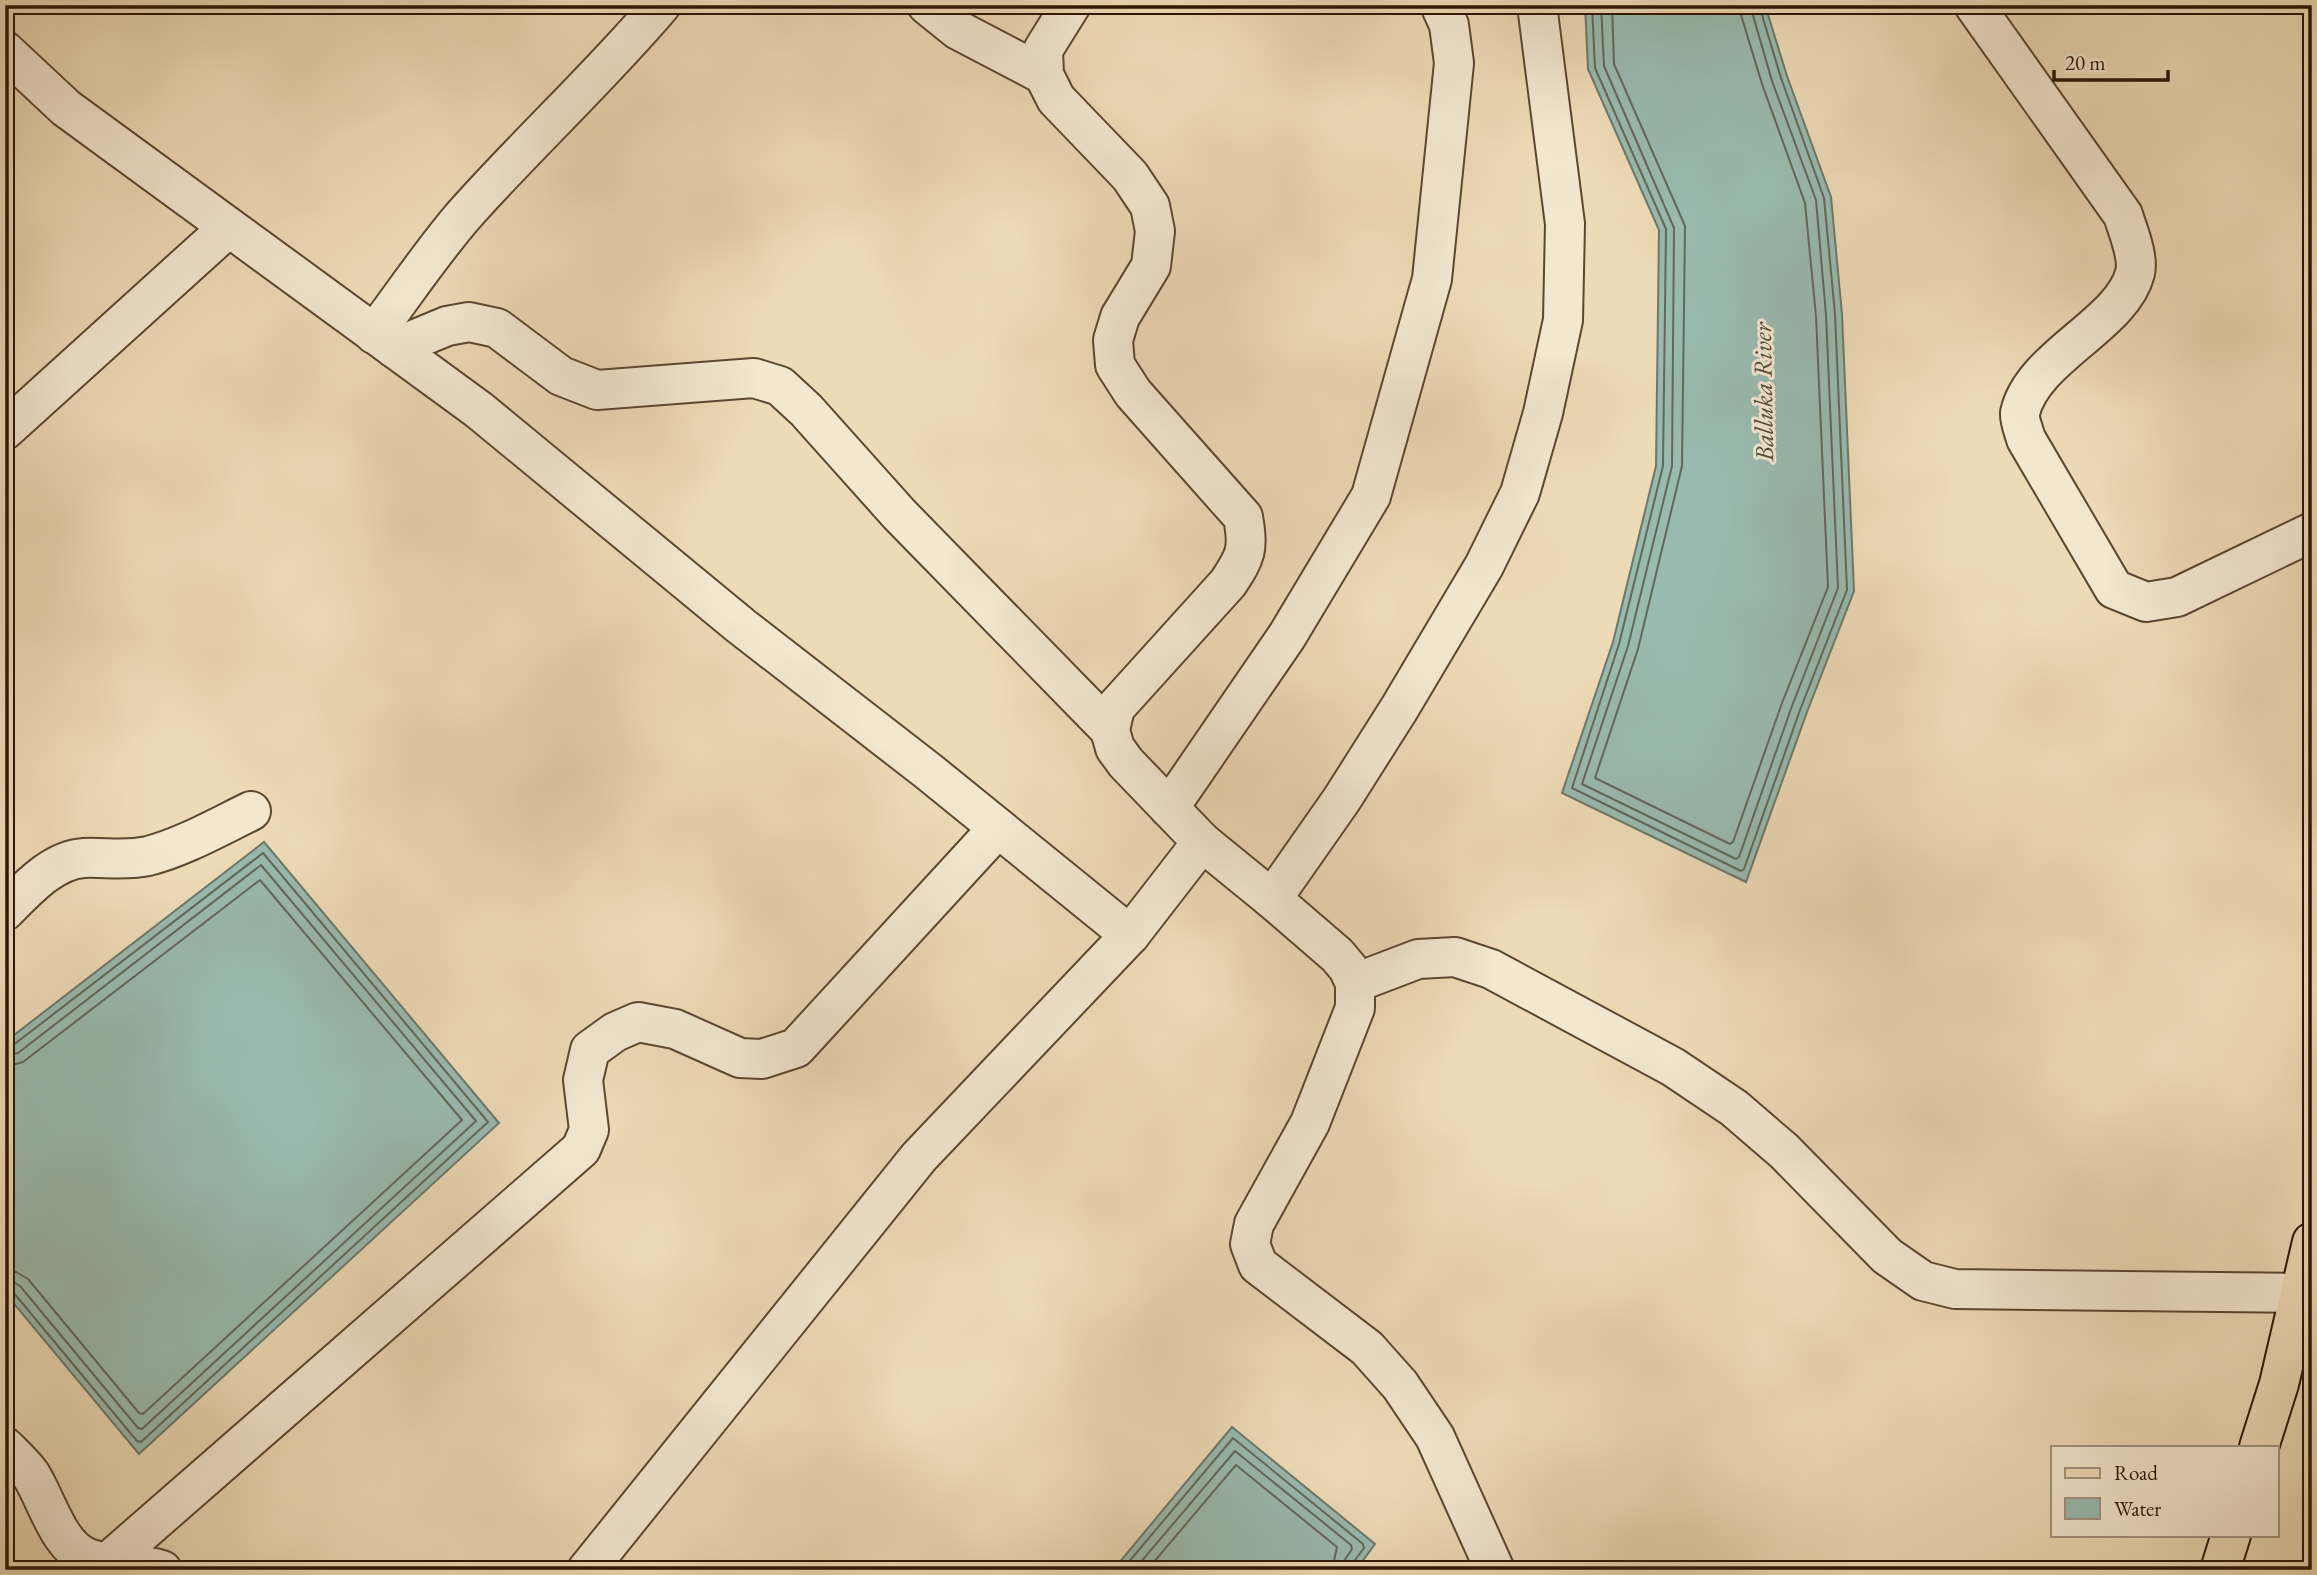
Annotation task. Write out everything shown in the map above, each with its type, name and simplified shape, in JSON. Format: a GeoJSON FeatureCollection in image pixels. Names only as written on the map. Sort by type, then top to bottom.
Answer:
{"type":"FeatureCollection","features":[{"type":"Feature","properties":{"kind":"main road"},"geometry":{"type":"LineString","coordinates":[[2259,1446],[2307,1294],[2312,1242]]}},
{"type":"Feature","properties":{"kind":"main road"},"geometry":{"type":"LineString","coordinates":[[2220,1570],[2231,1536]]}},
{"type":"Feature","properties":{"kind":"street"},"geometry":{"type":"LineString","coordinates":[[384,341],[462,217],[622,51],[661,5]]}},
{"type":"Feature","properties":{"kind":"street"},"geometry":{"type":"LineString","coordinates":[[927,5],[958,30],[1044,75]]}},
{"type":"Feature","properties":{"kind":"street"},"geometry":{"type":"LineString","coordinates":[[1071,5],[1043,50],[1044,75],[1056,99],[1130,176],[1150,206],[1155,231],[1151,266],[1120,317],[1113,340],[1115,365],[1133,393],[1243,517],[1247,540],[1242,562],[1228,583],[1115,708],[1110,730],[1115,748],[1126,764],[1217,854],[1337,955],[1348,968],[1355,983],[1355,1008],[1310,1123],[1254,1224],[1250,1244],[1258,1265],[1367,1348],[1400,1385],[1435,1437],[1495,1570]]}},
{"type":"Feature","properties":{"kind":"street"},"geometry":{"type":"LineString","coordinates":[[1169,808],[1287,636],[1371,496],[1432,279],[1454,63],[1450,25],[1440,5]]}},
{"type":"Feature","properties":{"kind":"street"},"geometry":{"type":"LineString","coordinates":[[1272,899],[1342,799],[1484,566],[1520,493],[1544,413],[1563,320],[1565,224],[1537,5]]}},
{"type":"Feature","properties":{"kind":"street"},"geometry":{"type":"LineString","coordinates":[[1974,5],[2123,215],[2133,244],[2136,272],[2122,299],[2040,376],[2019,415],[2026,439],[2113,589],[2146,602],[2177,597],[2312,532]]}},
{"type":"Feature","properties":{"kind":"street"},"geometry":{"type":"LineString","coordinates":[[5,51],[66,108],[479,410],[741,626],[1130,935]]}},
{"type":"Feature","properties":{"kind":"street"},"geometry":{"type":"LineString","coordinates":[[5,430],[228,228]]}},
{"type":"Feature","properties":{"kind":"street"},"geometry":{"type":"LineString","coordinates":[[384,341],[469,322],[497,328],[561,376],[597,390],[754,378],[780,386],[806,410],[899,514],[1110,730]]}},
{"type":"Feature","properties":{"kind":"street"},"geometry":{"type":"LineString","coordinates":[[5,911],[30,886],[62,864],[81,858],[122,859],[148,856],[251,811]]}},
{"type":"Feature","properties":{"kind":"street"},"geometry":{"type":"LineString","coordinates":[[107,1563],[581,1149],[589,1130],[583,1080],[590,1050],[615,1032],[638,1022],[675,1029],[740,1058],[762,1059],[796,1048],[998,828]]}},
{"type":"Feature","properties":{"kind":"street"},"geometry":{"type":"LineString","coordinates":[[587,1570],[919,1157],[1130,935],[1217,854]]}},
{"type":"Feature","properties":{"kind":"street"},"geometry":{"type":"LineString","coordinates":[[1355,983],[1418,959],[1455,957],[1491,969],[1673,1067],[1734,1108],[1784,1151],[1887,1256],[1923,1281],[1955,1289],[2307,1294]]}},
{"type":"Feature","properties":{"kind":"street"},"geometry":{"type":"LineString","coordinates":[[5,1447],[29,1473],[58,1530],[74,1549],[86,1558],[107,1563],[144,1564],[162,1570]]}},
{"type":"Feature","properties":{"kind":"water","name":"Balluka River"},"geometry":{"type":"Polygon","coordinates":[[[1585,5],[1765,5],[1787,76],[1831,197],[1842,314],[1854,591],[1746,882],[1562,793],[1613,642],[1656,466],[1659,230],[1588,69],[1585,5]]]}},
{"type":"Feature","properties":{"kind":"water"},"geometry":{"type":"Polygon","coordinates":[[[264,842],[499,1123],[139,1454],[5,1293],[5,1042],[264,842]]]}},
{"type":"Feature","properties":{"kind":"water"},"geometry":{"type":"Polygon","coordinates":[[[1232,1427],[1375,1544],[1356,1570],[1113,1570],[1232,1427]]]}}]}
